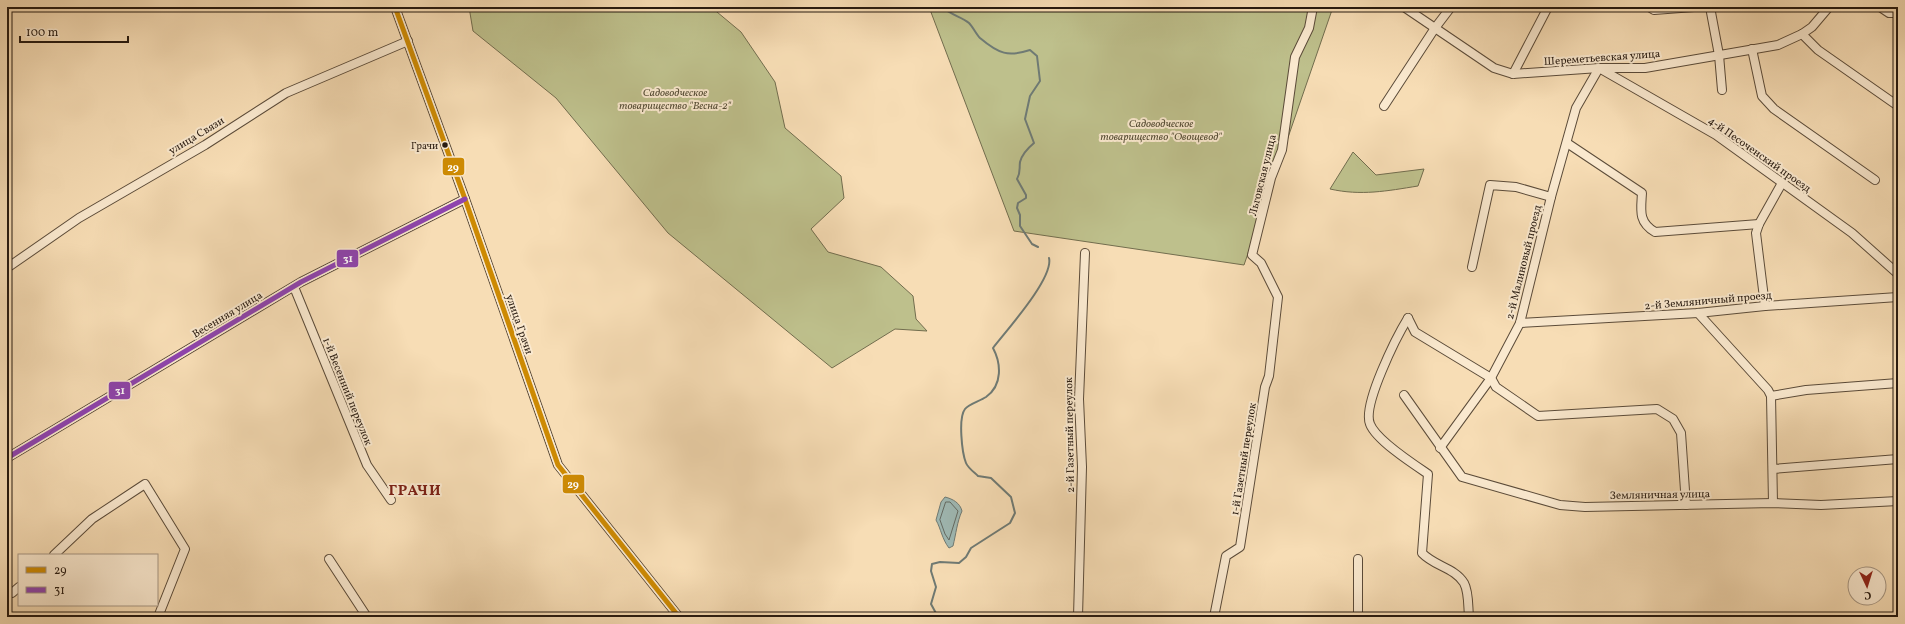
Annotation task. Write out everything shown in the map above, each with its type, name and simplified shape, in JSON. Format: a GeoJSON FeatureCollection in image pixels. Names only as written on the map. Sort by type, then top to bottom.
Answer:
{"type":"FeatureCollection","features":[{"type":"Feature","properties":{"kind":"street","name":"улица Грачи"},"geometry":{"type":"LineString","coordinates":[[395,7],[465,199],[558,465],[679,617]]}},
{"type":"Feature","properties":{"kind":"street","name":"Льговская улица"},"geometry":{"type":"LineString","coordinates":[[1278,297],[1264,268],[1252,255],[1271,178],[1282,150],[1295,58],[1309,28],[1313,7]]}},
{"type":"Feature","properties":{"kind":"street","name":"Шереметьевская улица"},"geometry":{"type":"LineString","coordinates":[[1404,7],[1494,68],[1513,74],[1599,68],[1645,68],[1778,44],[1802,34],[1812,27],[1829,7]]}},
{"type":"Feature","properties":{"kind":"street"},"geometry":{"type":"LineString","coordinates":[[1384,106],[1435,28],[1451,7]]}},
{"type":"Feature","properties":{"kind":"street"},"geometry":{"type":"LineString","coordinates":[[1513,74],[1548,7]]}},
{"type":"Feature","properties":{"kind":"street"},"geometry":{"type":"LineString","coordinates":[[1649,7],[1654,10],[1694,7]]}},
{"type":"Feature","properties":{"kind":"street"},"geometry":{"type":"LineString","coordinates":[[1710,7],[1719,55],[1722,90]]}},
{"type":"Feature","properties":{"kind":"street"},"geometry":{"type":"LineString","coordinates":[[1880,7],[1889,13],[1898,13]]}},
{"type":"Feature","properties":{"kind":"street"},"geometry":{"type":"LineString","coordinates":[[1802,34],[1818,50],[1898,106]]}},
{"type":"Feature","properties":{"kind":"street","name":"улица Связи"},"geometry":{"type":"LineString","coordinates":[[7,268],[79,218],[205,145],[286,93],[408,41]]}},
{"type":"Feature","properties":{"kind":"street"},"geometry":{"type":"LineString","coordinates":[[1752,49],[1762,96],[1774,109],[1875,180]]}},
{"type":"Feature","properties":{"kind":"street","name":"2-й Малиновый проезд"},"geometry":{"type":"LineString","coordinates":[[1440,448],[1491,378],[1520,323],[1551,197],[1576,108],[1599,68]]}},
{"type":"Feature","properties":{"kind":"street","name":"4-й Песоченский проезд"},"geometry":{"type":"LineString","coordinates":[[1599,68],[1716,135],[1852,233],[1898,274]]}},
{"type":"Feature","properties":{"kind":"street"},"geometry":{"type":"LineString","coordinates":[[1567,143],[1642,193],[1640,215],[1648,228],[1655,232],[1759,224]]}},
{"type":"Feature","properties":{"kind":"street"},"geometry":{"type":"LineString","coordinates":[[1765,306],[1756,239],[1759,224],[1782,183]]}},
{"type":"Feature","properties":{"kind":"street"},"geometry":{"type":"LineString","coordinates":[[1472,267],[1490,185],[1516,187],[1551,197]]}},
{"type":"Feature","properties":{"kind":"street","name":"Весенняя улица"},"geometry":{"type":"LineString","coordinates":[[7,458],[294,287],[465,199]]}},
{"type":"Feature","properties":{"kind":"street","name":"2-й Газетный переулок"},"geometry":{"type":"LineString","coordinates":[[1078,617],[1082,467],[1079,378],[1085,253]]}},
{"type":"Feature","properties":{"kind":"street","name":"1-й Весенний переулок"},"geometry":{"type":"LineString","coordinates":[[294,287],[366,465],[391,500]]}},
{"type":"Feature","properties":{"kind":"street","name":"1-й Газетный переулок"},"geometry":{"type":"LineString","coordinates":[[1214,617],[1226,556],[1240,547],[1265,387],[1269,376],[1278,297]]}},
{"type":"Feature","properties":{"kind":"street","name":"2-й Земляничный проезд"},"geometry":{"type":"LineString","coordinates":[[1520,323],[1698,313],[1765,306],[1898,297]]}},
{"type":"Feature","properties":{"kind":"street"},"geometry":{"type":"LineString","coordinates":[[1698,313],[1768,390],[1770,396],[1773,503]]}},
{"type":"Feature","properties":{"kind":"street"},"geometry":{"type":"LineString","coordinates":[[1469,617],[1467,595],[1464,583],[1454,572],[1429,560],[1422,553],[1428,474],[1388,446],[1370,424],[1369,413],[1383,367],[1397,335],[1408,318],[1415,332],[1491,378],[1496,387],[1538,416],[1658,409],[1673,420],[1681,433],[1686,505]]}},
{"type":"Feature","properties":{"kind":"street"},"geometry":{"type":"LineString","coordinates":[[1770,396],[1806,390],[1898,383]]}},
{"type":"Feature","properties":{"kind":"street","name":"Земляничная улица"},"geometry":{"type":"LineString","coordinates":[[1404,395],[1440,448],[1462,477],[1560,505],[1585,507],[1773,503],[1821,505],[1898,501]]}},
{"type":"Feature","properties":{"kind":"street"},"geometry":{"type":"LineString","coordinates":[[1773,469],[1898,460]]}},
{"type":"Feature","properties":{"kind":"street"},"geometry":{"type":"LineString","coordinates":[[55,554],[92,518],[146,484],[185,549],[158,617]]}},
{"type":"Feature","properties":{"kind":"street"},"geometry":{"type":"LineString","coordinates":[[329,559],[367,617]]}},
{"type":"Feature","properties":{"kind":"street"},"geometry":{"type":"LineString","coordinates":[[1358,559],[1358,617]]}},
{"type":"Feature","properties":{"kind":"street"},"geometry":{"type":"LineString","coordinates":[[7,591],[12,593],[18,588]]}},
{"type":"Feature","properties":{"kind":"green space","name":"Садоводческое товарищество \"Весна-2\""},"geometry":{"type":"Polygon","coordinates":[[[469,7],[711,7],[741,32],[775,82],[785,128],[841,176],[844,198],[811,229],[828,252],[881,267],[913,296],[916,319],[927,331],[895,329],[832,368],[668,233],[556,98],[473,31],[469,7]]]}},
{"type":"Feature","properties":{"kind":"green space","name":"Садоводческое товарищество \"Овощевод\""},"geometry":{"type":"Polygon","coordinates":[[[929,7],[1333,7],[1244,265],[1014,231],[929,7]]]}},
{"type":"Feature","properties":{"kind":"green space"},"geometry":{"type":"Polygon","coordinates":[[[1353,152],[1376,175],[1424,169],[1418,186],[1385,191],[1363,192],[1330,189],[1353,152]]]}},
{"type":"Feature","properties":{"kind":"water"},"geometry":{"type":"Polygon","coordinates":[[[945,497],[956,502],[962,511],[953,546],[949,548],[936,520],[941,502],[945,497]]]}},
{"type":"Feature","properties":{"kind":"waterway"},"geometry":{"type":"LineString","coordinates":[[942,7],[969,23],[980,38],[998,51],[1004,53],[1016,53],[1030,50],[1037,56],[1040,81],[1030,96],[1025,119],[1034,143],[1022,156],[1020,162],[1017,179],[1026,195],[1026,198],[1018,203],[1017,208],[1020,215],[1020,226],[1032,244],[1038,247]]}},
{"type":"Feature","properties":{"kind":"waterway"},"geometry":{"type":"LineString","coordinates":[[938,617],[931,604],[936,587],[931,571],[932,564],[940,562],[959,563],[966,557],[971,548],[1010,523],[1015,513],[1011,497],[991,478],[978,476],[967,465],[962,444],[961,427],[965,409],[992,392],[998,380],[999,374],[998,360],[993,348],[1037,291],[1049,267],[1049,258]]}},
{"type":"Feature","properties":{"kind":"transit line","name":"29"},"geometry":{"type":"LineString","coordinates":[[395,7],[465,199],[558,465],[679,617]]}},
{"type":"Feature","properties":{"kind":"transit line","name":"31"},"geometry":{"type":"LineString","coordinates":[[7,458],[301,282],[465,199]]}},
{"type":"Feature","properties":{"kind":"place","name":"Грачи"},"geometry":{"type":"Point","coordinates":[445,145]}},
{"type":"Feature","properties":{"kind":"district","name":"ГРАЧИ"},"geometry":{"type":"Point","coordinates":[415,490]}}]}
